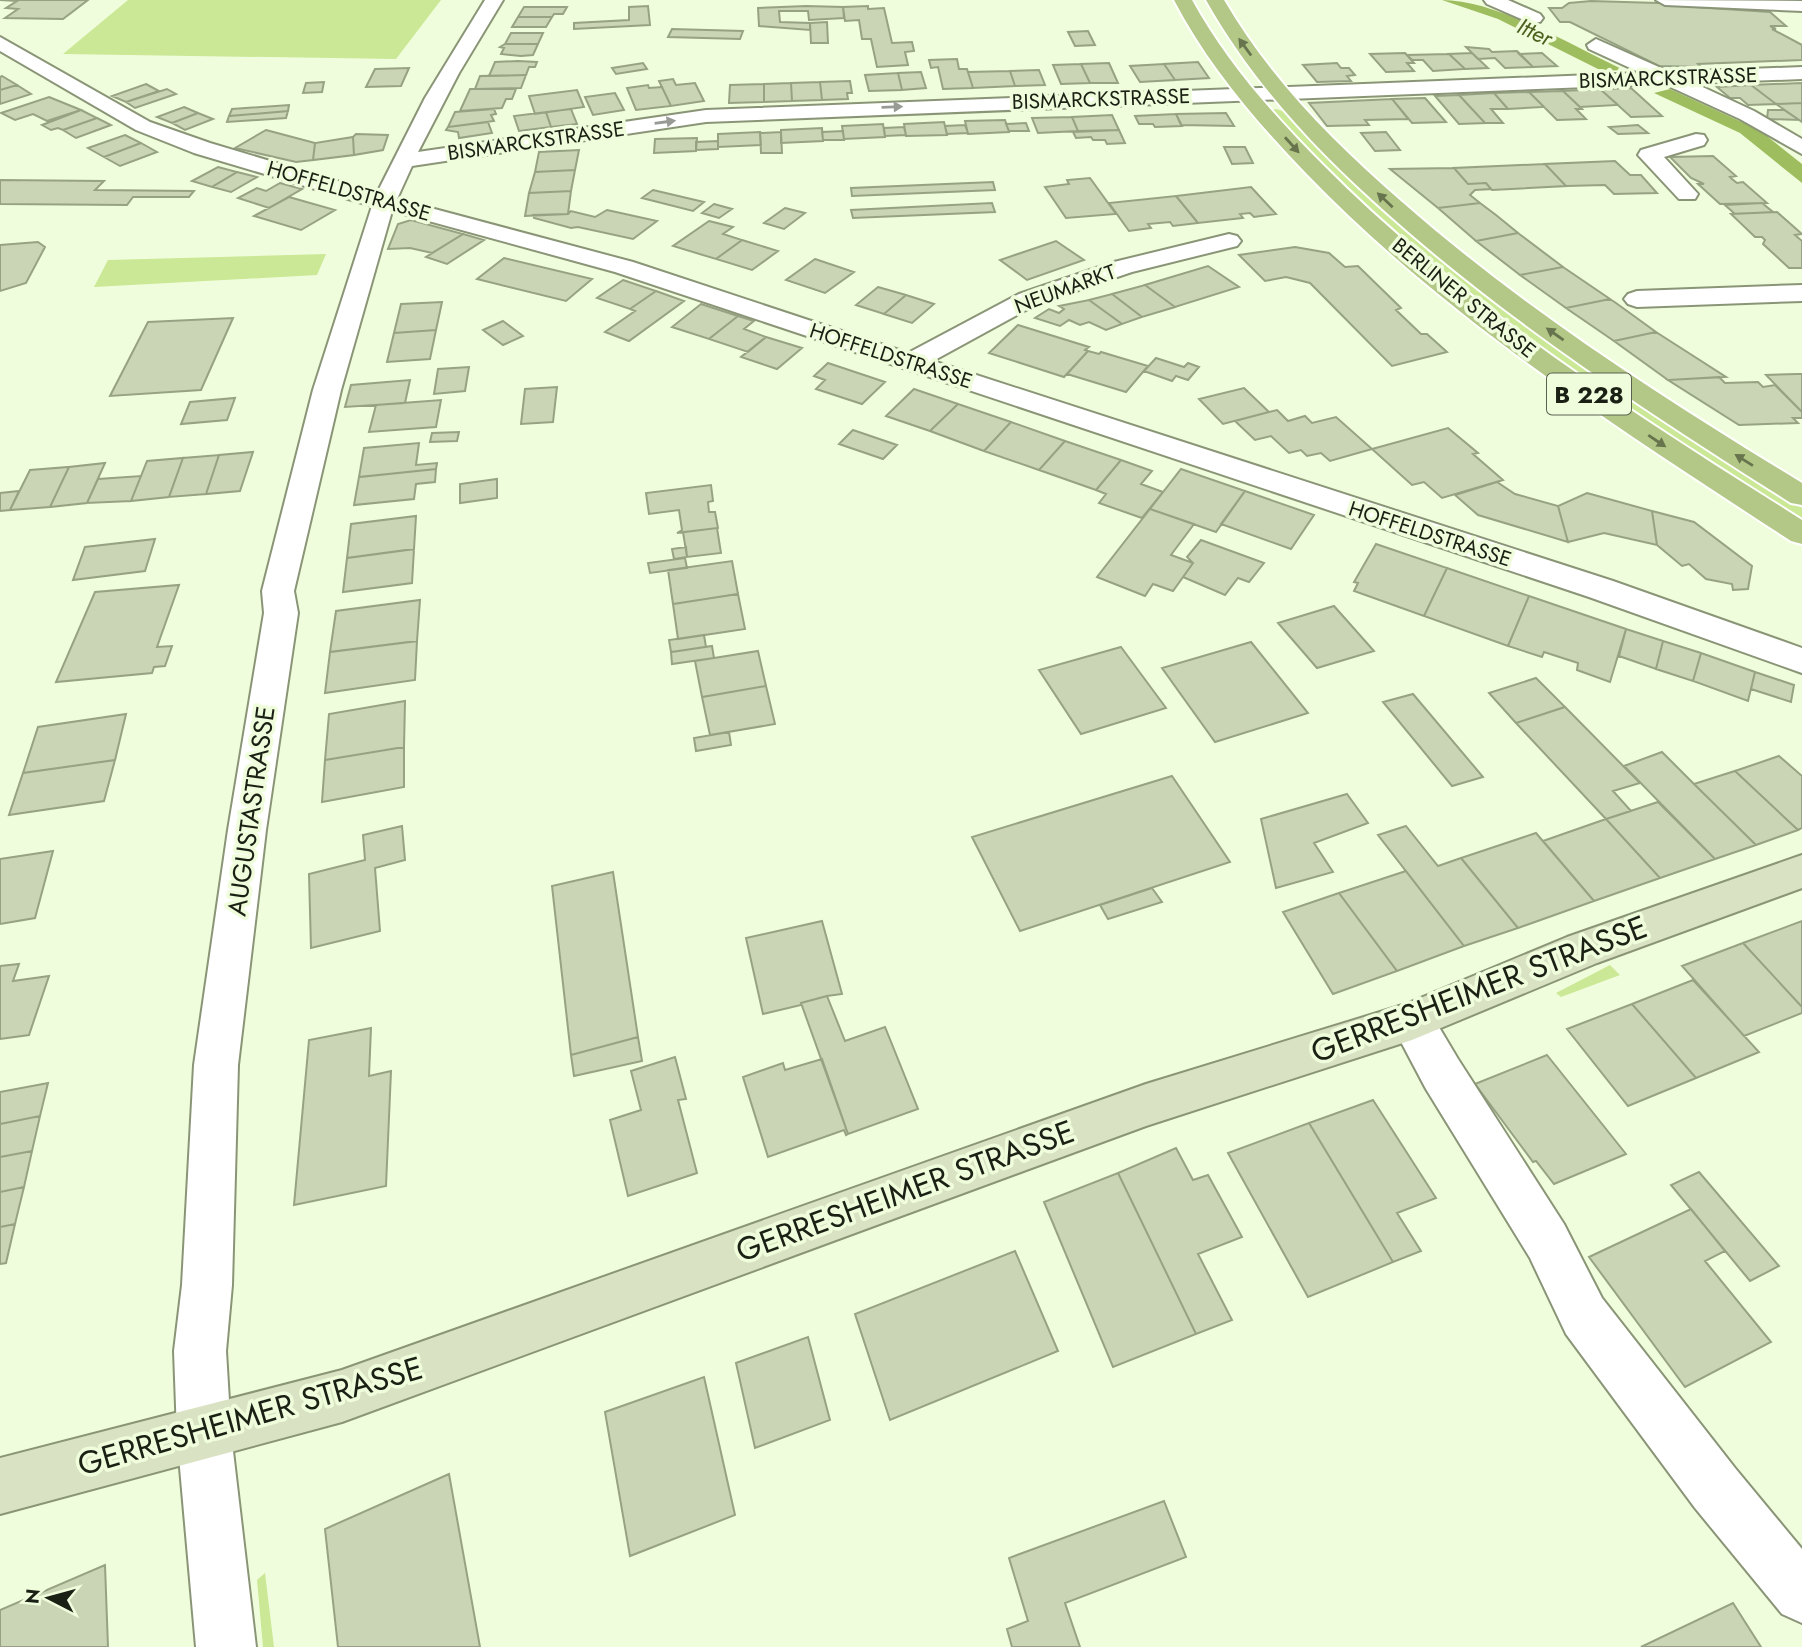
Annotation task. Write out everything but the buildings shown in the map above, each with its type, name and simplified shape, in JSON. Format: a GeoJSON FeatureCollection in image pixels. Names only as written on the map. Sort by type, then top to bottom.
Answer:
{"type":"FeatureCollection","features":[{"type":"Feature","properties":{"kind":"main road","name":"BERLINER STRASSE"},"geometry":{"type":"LineString","coordinates":[[1183,0],[1205,38],[1247,94],[1346,201],[1499,329],[1662,445],[1802,534]]}},
{"type":"Feature","properties":{"kind":"main road","name":"BERLINER STRASSE"},"geometry":{"type":"LineString","coordinates":[[1214,0],[1278,93],[1338,156],[1414,227],[1457,262],[1623,383],[1802,496]]}},
{"type":"Feature","properties":{"kind":"street","name":"AUGUSTASTRASSE"},"geometry":{"type":"LineString","coordinates":[[226,1647],[204,1434],[201,1350],[208,1285],[216,1065],[247,830],[281,613],[278,591],[328,385],[350,305],[365,270],[384,202],[452,69],[494,0]]}},
{"type":"Feature","properties":{"kind":"street"},"geometry":{"type":"LineString","coordinates":[[1493,0],[1534,18]]}},
{"type":"Feature","properties":{"kind":"street"},"geometry":{"type":"LineString","coordinates":[[1665,0],[1802,5]]}},
{"type":"Feature","properties":{"kind":"street"},"geometry":{"type":"LineString","coordinates":[[1797,0],[1802,5]]}},
{"type":"Feature","properties":{"kind":"street","name":"HOFFELDSTRASSE"},"geometry":{"type":"LineString","coordinates":[[0,43],[143,126],[202,148],[384,202],[624,268],[1798,656]]}},
{"type":"Feature","properties":{"kind":"street"},"geometry":{"type":"LineString","coordinates":[[1596,45],[1747,115],[1802,148]]}},
{"type":"Feature","properties":{"kind":"street","name":"BISMARCKSTRASSE"},"geometry":{"type":"LineString","coordinates":[[404,161],[706,116],[1802,73]]}},
{"type":"Feature","properties":{"kind":"street"},"geometry":{"type":"LineString","coordinates":[[1688,194],[1649,155],[1696,140]]}},
{"type":"Feature","properties":{"kind":"street","name":"NEUMARKT"},"geometry":{"type":"LineString","coordinates":[[911,362],[1028,299],[1123,267],[1229,241]]}},
{"type":"Feature","properties":{"kind":"street"},"geometry":{"type":"LineString","coordinates":[[1637,299],[1802,293]]}},
{"type":"Feature","properties":{"kind":"street","name":"GERRESHEIMER STRASSE"},"geometry":{"type":"LineString","coordinates":[[0,1486],[342,1396],[1124,1112],[1412,1021],[1582,950],[1802,871]]}},
{"type":"Feature","properties":{"kind":"street"},"geometry":{"type":"LineString","coordinates":[[1412,1021],[1442,1074],[1547,1241],[1584,1316],[1715,1488],[1802,1594]]}},
{"type":"Feature","properties":{"kind":"shaded area"},"geometry":{"type":"Polygon","coordinates":[[[128,0],[441,0],[396,59],[63,54],[128,0]]]}},
{"type":"Feature","properties":{"kind":"shaded area"},"geometry":{"type":"Polygon","coordinates":[[[1276,109],[1286,112],[1339,167],[1513,314],[1593,374],[1802,508],[1802,519],[1608,397],[1496,318],[1407,244],[1351,192],[1268,111],[1276,109]]]}},
{"type":"Feature","properties":{"kind":"shaded area"},"geometry":{"type":"Polygon","coordinates":[[[326,254],[317,275],[94,287],[108,260],[326,254]]]}},
{"type":"Feature","properties":{"kind":"shaded area"},"geometry":{"type":"Polygon","coordinates":[[[1610,965],[1620,975],[1561,997],[1556,993],[1610,965]]]}},
{"type":"Feature","properties":{"kind":"shaded area"},"geometry":{"type":"Polygon","coordinates":[[[265,1573],[274,1647],[263,1647],[257,1580],[265,1573]]]}},
{"type":"Feature","properties":{"kind":"water","name":"Itter"},"geometry":{"type":"Polygon","coordinates":[[[1442,0],[1464,2],[1510,16],[1624,70],[1602,71],[1498,19],[1442,0]]]}},
{"type":"Feature","properties":{"kind":"water"},"geometry":{"type":"Polygon","coordinates":[[[1670,89],[1759,130],[1802,164],[1802,183],[1740,133],[1654,93],[1670,89]]]}}]}
